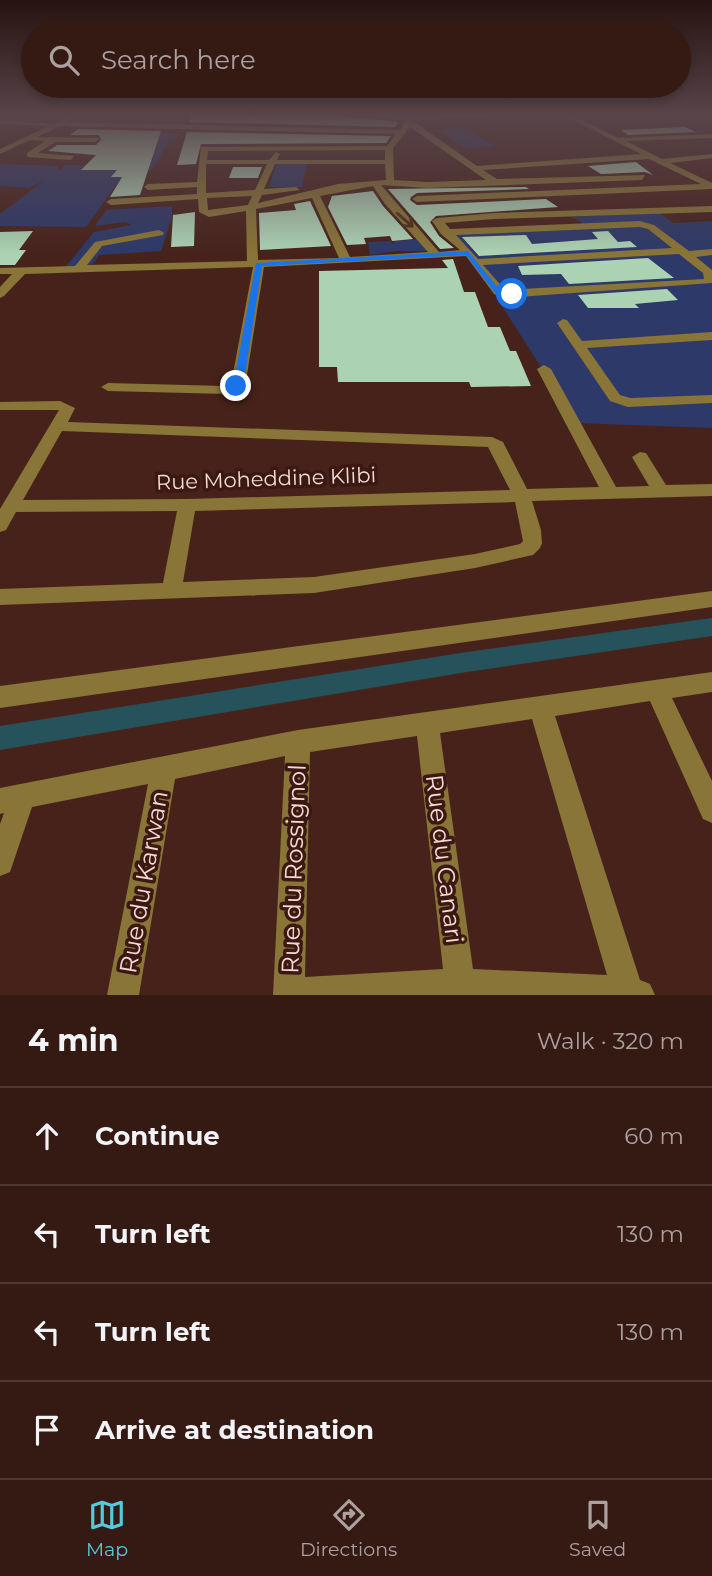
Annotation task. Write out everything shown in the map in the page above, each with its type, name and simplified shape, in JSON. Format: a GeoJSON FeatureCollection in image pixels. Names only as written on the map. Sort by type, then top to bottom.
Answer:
{"type":"FeatureCollection","features":[{"type":"Feature","properties":{"kind":"street"},"geometry":{"type":"LineString","coordinates":[[468,161],[495,182]]}},
{"type":"Feature","properties":{"kind":"street"},"geometry":{"type":"LineString","coordinates":[[477,168],[566,161]]}},
{"type":"Feature","properties":{"kind":"street"},"geometry":{"type":"LineString","coordinates":[[573,161],[594,178]]}},
{"type":"Feature","properties":{"kind":"street"},"geometry":{"type":"LineString","coordinates":[[664,161],[712,186]]}},
{"type":"Feature","properties":{"kind":"street"},"geometry":{"type":"LineString","coordinates":[[390,182],[390,162],[202,162],[200,184],[204,212],[209,214],[375,183],[427,185],[650,176]]}},
{"type":"Feature","properties":{"kind":"street"},"geometry":{"type":"LineString","coordinates":[[108,387],[227,390],[236,386],[239,381],[256,264],[251,208],[272,162]]}},
{"type":"Feature","properties":{"kind":"street"},"geometry":{"type":"LineString","coordinates":[[306,175],[307,162]]}},
{"type":"Feature","properties":{"kind":"street"},"geometry":{"type":"LineString","coordinates":[[348,187],[350,162]]}},
{"type":"Feature","properties":{"kind":"street"},"geometry":{"type":"LineString","coordinates":[[675,167],[712,163]]}},
{"type":"Feature","properties":{"kind":"street"},"geometry":{"type":"LineString","coordinates":[[143,200],[154,173]]}},
{"type":"Feature","properties":{"kind":"street"},"geometry":{"type":"LineString","coordinates":[[663,176],[691,175]]}},
{"type":"Feature","properties":{"kind":"street"},"geometry":{"type":"LineString","coordinates":[[550,180],[562,193]]}},
{"type":"Feature","properties":{"kind":"street"},"geometry":{"type":"LineString","coordinates":[[375,183],[384,199],[417,230],[436,255]]}},
{"type":"Feature","properties":{"kind":"street"},"geometry":{"type":"LineString","coordinates":[[148,187],[200,184]]}},
{"type":"Feature","properties":{"kind":"street"},"geometry":{"type":"LineString","coordinates":[[417,200],[712,186]]}},
{"type":"Feature","properties":{"kind":"street"},"geometry":{"type":"LineString","coordinates":[[111,202],[348,187]]}},
{"type":"Feature","properties":{"kind":"street"},"geometry":{"type":"LineString","coordinates":[[315,195],[346,260]]}},
{"type":"Feature","properties":{"kind":"street"},"geometry":{"type":"LineString","coordinates":[[445,232],[640,224],[651,227],[707,271],[711,277],[707,282],[505,294],[498,292],[471,258],[445,232],[437,220],[712,209]]}},
{"type":"Feature","properties":{"kind":"street"},"geometry":{"type":"LineString","coordinates":[[77,270],[99,244],[159,233]]}},
{"type":"Feature","properties":{"kind":"street"},"geometry":{"type":"LineString","coordinates":[[0,271],[256,264],[436,255],[471,258],[712,252]]}},
{"type":"Feature","properties":{"kind":"street"},"geometry":{"type":"LineString","coordinates":[[0,294],[22,270]]}},
{"type":"Feature","properties":{"kind":"street"},"geometry":{"type":"LineString","coordinates":[[563,323],[615,398],[628,403],[712,399]]}},
{"type":"Feature","properties":{"kind":"street"},"geometry":{"type":"LineString","coordinates":[[578,345],[712,336]]}},
{"type":"Feature","properties":{"kind":"street"},"geometry":{"type":"LineString","coordinates":[[544,369],[611,493]]}},
{"type":"Feature","properties":{"kind":"street"},"geometry":{"type":"LineString","coordinates":[[0,406],[68,408],[0,525]]}},
{"type":"Feature","properties":{"kind":"street"},"geometry":{"type":"LineString","coordinates":[[0,597],[314,585],[405,573],[526,550],[533,543],[532,528],[521,494],[498,446],[492,442],[58,426]]}},
{"type":"Feature","properties":{"kind":"street"},"geometry":{"type":"LineString","coordinates":[[640,457],[660,492]]}},
{"type":"Feature","properties":{"kind":"street","name":"Rue Moheddine Klibi"},"geometry":{"type":"LineString","coordinates":[[12,506],[187,505],[712,490]]}},
{"type":"Feature","properties":{"kind":"street"},"geometry":{"type":"LineString","coordinates":[[171,591],[187,505]]}},
{"type":"Feature","properties":{"kind":"street"},"geometry":{"type":"LineString","coordinates":[[0,697],[712,599]]}},
{"type":"Feature","properties":{"kind":"street"},"geometry":{"type":"LineString","coordinates":[[0,862],[11,799],[298,742],[712,682]]}},
{"type":"Feature","properties":{"kind":"street"},"geometry":{"type":"LineString","coordinates":[[656,690],[712,810]]}},
{"type":"Feature","properties":{"kind":"street"},"geometry":{"type":"LineString","coordinates":[[289,994],[460,990],[632,994],[540,706]]}},
{"type":"Feature","properties":{"kind":"street","name":"Rue du Canari"},"geometry":{"type":"LineString","coordinates":[[427,722],[460,990]]}},
{"type":"Feature","properties":{"kind":"street","name":"Rue du Rossignol"},"geometry":{"type":"LineString","coordinates":[[289,994],[298,742]]}},
{"type":"Feature","properties":{"kind":"street","name":"Rue du Karwan"},"geometry":{"type":"LineString","coordinates":[[123,995],[164,769]]}},
{"type":"Feature","properties":{"kind":"shaded area"},"geometry":{"type":"Polygon","coordinates":[[[129,161],[157,161],[152,170],[128,171],[129,167],[85,166],[82,169],[117,170],[112,177],[122,177],[86,227],[0,226],[0,214],[45,180],[30,188],[0,186],[0,164],[58,166],[58,171],[66,165],[127,164],[129,161]]]}},
{"type":"Feature","properties":{"kind":"shaded area"},"geometry":{"type":"Polygon","coordinates":[[[277,162],[307,162],[302,187],[269,187],[277,162]]]}},
{"type":"Feature","properties":{"kind":"shaded area"},"geometry":{"type":"Polygon","coordinates":[[[172,206],[172,217],[161,251],[99,255],[93,264],[63,270],[94,232],[131,225],[126,222],[95,226],[106,210],[172,206]]]}},
{"type":"Feature","properties":{"kind":"shaded area"},"geometry":{"type":"Polygon","coordinates":[[[660,213],[673,223],[712,221],[712,428],[577,423],[455,233],[578,228],[582,222],[570,217],[660,213]]]}},
{"type":"Feature","properties":{"kind":"shaded area"},"geometry":{"type":"Polygon","coordinates":[[[423,239],[428,251],[370,255],[368,242],[390,241],[394,244],[394,241],[423,239]]]}},
{"type":"Feature","properties":{"kind":"building"},"geometry":{"type":"Polygon","coordinates":[[[90,161],[151,161],[140,195],[110,197],[122,177],[111,177],[117,170],[81,170],[90,161]]]}},
{"type":"Feature","properties":{"kind":"building"},"geometry":{"type":"Polygon","coordinates":[[[178,161],[197,161],[196,164],[177,165],[178,161]]]}},
{"type":"Feature","properties":{"kind":"building"},"geometry":{"type":"Polygon","coordinates":[[[636,162],[653,175],[645,172],[601,174],[588,166],[636,162]]]}},
{"type":"Feature","properties":{"kind":"building"},"geometry":{"type":"Polygon","coordinates":[[[233,167],[262,167],[258,178],[229,178],[233,167]]]}},
{"type":"Feature","properties":{"kind":"building"},"geometry":{"type":"Polygon","coordinates":[[[388,189],[529,189],[417,193],[411,197],[410,200],[417,205],[546,199],[558,207],[436,216],[430,222],[439,236],[454,248],[440,249],[388,189]]]}},
{"type":"Feature","properties":{"kind":"building"},"geometry":{"type":"Polygon","coordinates":[[[373,191],[413,239],[392,241],[390,236],[364,238],[366,244],[347,245],[328,207],[332,196],[373,191]]]}},
{"type":"Feature","properties":{"kind":"building"},"geometry":{"type":"Polygon","coordinates":[[[310,201],[331,246],[260,250],[259,213],[296,210],[294,204],[310,201]]]}},
{"type":"Feature","properties":{"kind":"building"},"geometry":{"type":"Polygon","coordinates":[[[195,212],[194,246],[171,247],[173,215],[195,212]]]}},
{"type":"Feature","properties":{"kind":"building"},"geometry":{"type":"Polygon","coordinates":[[[33,231],[19,250],[26,250],[15,265],[0,265],[0,232],[33,231]]]}},
{"type":"Feature","properties":{"kind":"building"},"geometry":{"type":"Polygon","coordinates":[[[608,231],[618,242],[630,241],[637,247],[479,256],[462,237],[526,235],[532,244],[598,239],[592,232],[608,231]]]}},
{"type":"Feature","properties":{"kind":"building"},"geometry":{"type":"Polygon","coordinates":[[[648,258],[674,278],[569,284],[561,274],[522,275],[518,266],[648,258]]]}},
{"type":"Feature","properties":{"kind":"building"},"geometry":{"type":"Polygon","coordinates":[[[453,259],[464,292],[475,292],[488,327],[500,327],[510,351],[516,351],[531,386],[471,387],[469,382],[338,382],[337,367],[319,367],[319,271],[448,268],[442,260],[453,259]]]}},
{"type":"Feature","properties":{"kind":"building"},"geometry":{"type":"Polygon","coordinates":[[[667,289],[678,300],[635,304],[639,308],[588,308],[578,295],[667,289]]]}},
{"type":"Feature","properties":{"kind":"waterway"},"geometry":{"type":"LineString","coordinates":[[0,738],[467,662],[712,627]]}},
{"type":"Feature","properties":{"kind":"route"},"geometry":{"type":"LineString","coordinates":[[236,386],[259,264],[468,253],[498,292],[512,294]]}}]}
